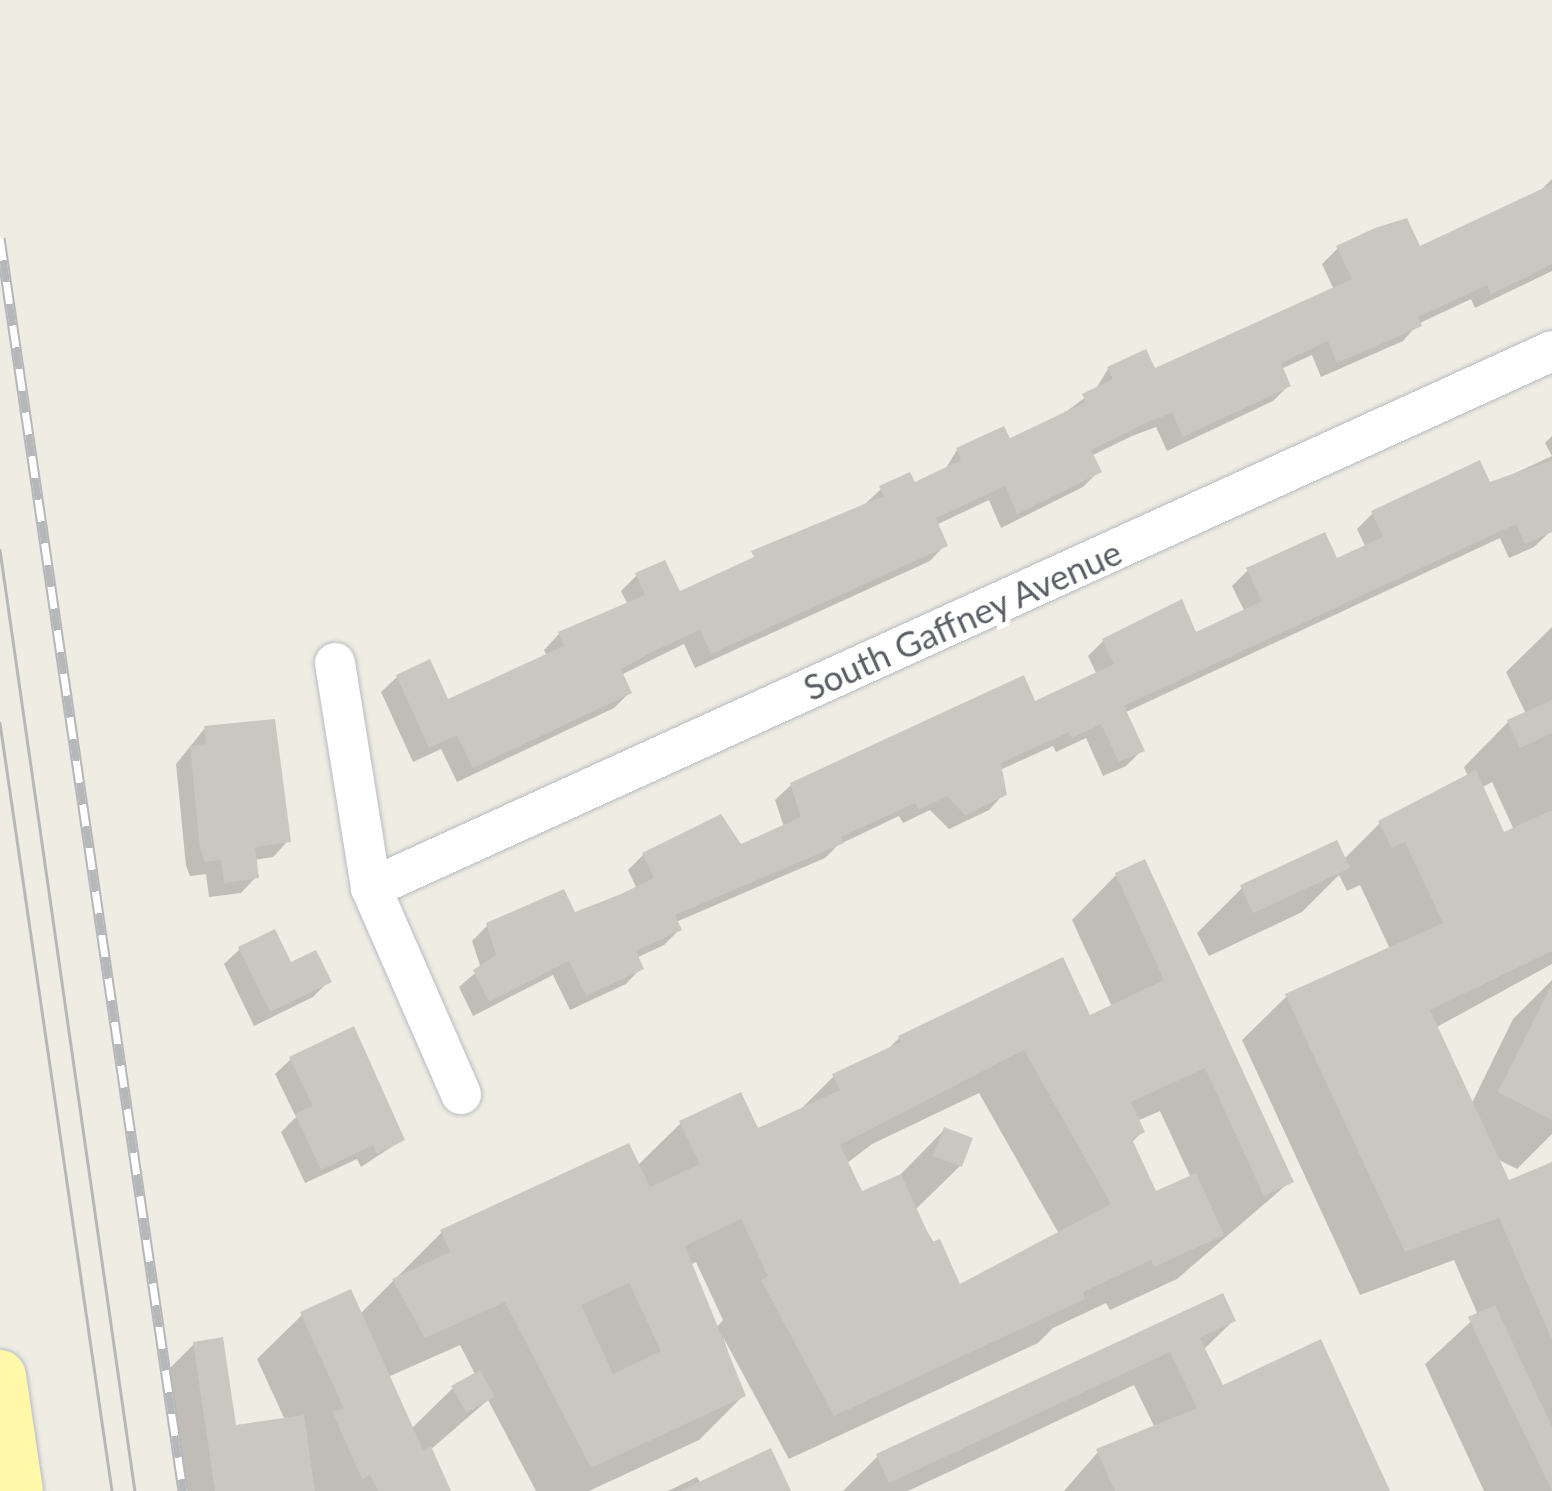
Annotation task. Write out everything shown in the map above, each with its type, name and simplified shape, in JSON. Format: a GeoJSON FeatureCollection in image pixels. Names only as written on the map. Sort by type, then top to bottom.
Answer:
{"type":"FeatureCollection","features":[{"type":"Feature","properties":{"kind":"main road"},"geometry":{"type":"LineString","coordinates":[[0,1376],[17,1491]]}},
{"type":"Feature","properties":{"kind":"street","name":"South Gaffney Avenue"},"geometry":{"type":"LineString","coordinates":[[372,888],[1552,351]]}},
{"type":"Feature","properties":{"kind":"street"},"geometry":{"type":"LineString","coordinates":[[335,663],[372,888],[461,1094]]}},
{"type":"Feature","properties":{"kind":"building"},"geometry":{"type":"Polygon","coordinates":[[[1552,184],[1552,264],[1529,276],[1491,294],[1487,285],[1418,317],[1422,326],[1337,363],[1328,341],[1281,363],[1291,386],[1183,437],[1172,413],[1150,421],[1091,450],[1102,472],[1017,514],[1005,486],[936,518],[948,546],[711,654],[700,630],[652,652],[621,669],[632,693],[473,768],[457,735],[429,748],[396,675],[430,659],[448,699],[564,646],[558,632],[645,595],[635,573],[665,560],[680,591],[754,557],[751,551],[884,496],[879,486],[910,472],[915,482],[961,460],[956,448],[1004,426],[1010,438],[1086,402],[1082,394],[1113,379],[1107,367],[1146,349],[1155,368],[1352,279],[1336,246],[1407,218],[1420,246],[1552,184]]]}},
{"type":"Feature","properties":{"kind":"building"},"geometry":{"type":"Polygon","coordinates":[[[1480,460],[1490,482],[1552,460],[1552,532],[1525,544],[1516,524],[1124,706],[1145,751],[1119,762],[1101,724],[1072,738],[1069,732],[1001,763],[1007,795],[965,815],[947,796],[919,810],[915,803],[841,837],[844,843],[675,915],[682,930],[636,951],[644,969],[586,996],[569,961],[489,1002],[473,970],[496,955],[486,923],[564,889],[575,912],[621,894],[654,878],[642,853],[721,814],[741,844],[801,817],[790,783],[1024,675],[1035,701],[1114,664],[1102,639],[1182,599],[1196,632],[1262,601],[1246,568],[1325,532],[1337,558],[1383,537],[1371,511],[1480,460]]]}},
{"type":"Feature","properties":{"kind":"building"},"geometry":{"type":"Polygon","coordinates":[[[1552,700],[1552,733],[1520,748],[1507,720],[1552,700]]]}},
{"type":"Feature","properties":{"kind":"building"},"geometry":{"type":"Polygon","coordinates":[[[275,719],[291,842],[255,847],[259,878],[224,883],[221,860],[205,862],[200,849],[190,746],[206,744],[204,726],[275,719]]]}},
{"type":"Feature","properties":{"kind":"building"},"geometry":{"type":"Polygon","coordinates":[[[1476,770],[1504,832],[1552,810],[1552,951],[1430,1010],[1509,1180],[1552,1162],[1552,1340],[1499,1218],[1405,1252],[1285,994],[1443,923],[1405,842],[1392,848],[1378,821],[1476,770]]]}},
{"type":"Feature","properties":{"kind":"building"},"geometry":{"type":"Polygon","coordinates":[[[1337,840],[1350,868],[1253,913],[1240,885],[1337,840]]]}},
{"type":"Feature","properties":{"kind":"building"},"geometry":{"type":"Polygon","coordinates":[[[1145,859],[1294,1182],[1264,1196],[1205,1068],[1131,1102],[1145,1132],[1132,1139],[1156,1191],[1196,1173],[1224,1235],[1154,1267],[1151,1260],[1083,1292],[1085,1299],[834,1416],[761,1280],[768,1276],[741,1219],[685,1246],[746,1396],[591,1468],[505,1302],[425,1338],[392,1279],[450,1252],[440,1230],[629,1143],[650,1187],[700,1164],[679,1121],[741,1092],[758,1128],[840,1090],[832,1074],[901,1042],[898,1036],[1063,957],[1090,1015],[1164,980],[1115,873],[1145,859]],[[1024,1050],[840,1145],[862,1191],[901,1174],[932,1242],[940,1239],[960,1284],[1111,1204],[1024,1050]],[[629,1283],[581,1305],[613,1374],[661,1351],[629,1283]]]}},
{"type":"Feature","properties":{"kind":"building"},"geometry":{"type":"Polygon","coordinates":[[[275,929],[291,962],[316,950],[332,982],[270,1012],[238,947],[275,929]]]}},
{"type":"Feature","properties":{"kind":"building"},"geometry":{"type":"Polygon","coordinates":[[[1552,984],[1552,1120],[1498,1092],[1552,984]]]}},
{"type":"Feature","properties":{"kind":"building"},"geometry":{"type":"Polygon","coordinates":[[[354,1026],[405,1140],[377,1154],[373,1145],[321,1170],[295,1114],[313,1106],[289,1057],[354,1026]]]}},
{"type":"Feature","properties":{"kind":"building"},"geometry":{"type":"Polygon","coordinates":[[[944,1127],[973,1138],[962,1167],[933,1156],[944,1127]]]}},
{"type":"Feature","properties":{"kind":"building"},"geometry":{"type":"Polygon","coordinates":[[[351,1289],[423,1450],[431,1446],[451,1491],[378,1491],[370,1475],[362,1479],[332,1411],[344,1409],[300,1312],[351,1289]]]}},
{"type":"Feature","properties":{"kind":"building"},"geometry":{"type":"Polygon","coordinates":[[[1223,1293],[1236,1321],[1200,1338],[1223,1385],[1321,1339],[1390,1491],[1115,1491],[1096,1449],[1197,1408],[1170,1352],[889,1483],[876,1454],[1223,1293]]]}},
{"type":"Feature","properties":{"kind":"building"},"geometry":{"type":"Polygon","coordinates":[[[1495,1305],[1552,1427],[1552,1491],[1468,1317],[1495,1305]]]}},
{"type":"Feature","properties":{"kind":"building"},"geometry":{"type":"Polygon","coordinates":[[[223,1337],[236,1425],[304,1415],[315,1491],[215,1491],[193,1342],[223,1337]]]}},
{"type":"Feature","properties":{"kind":"building"},"geometry":{"type":"Polygon","coordinates":[[[480,1370],[495,1397],[466,1413],[451,1386],[480,1370]]]}},
{"type":"Feature","properties":{"kind":"building"},"geometry":{"type":"Polygon","coordinates":[[[771,1448],[791,1491],[680,1491],[771,1448]]]}},
{"type":"Feature","properties":{"kind":"tram line"},"geometry":{"type":"LineString","coordinates":[[0,550],[135,1491]]}},
{"type":"Feature","properties":{"kind":"tram line"},"geometry":{"type":"LineString","coordinates":[[0,723],[112,1491]]}},
{"type":"Feature","properties":{"kind":"railway"},"geometry":{"type":"LineString","coordinates":[[0,238],[183,1491]]}}]}
